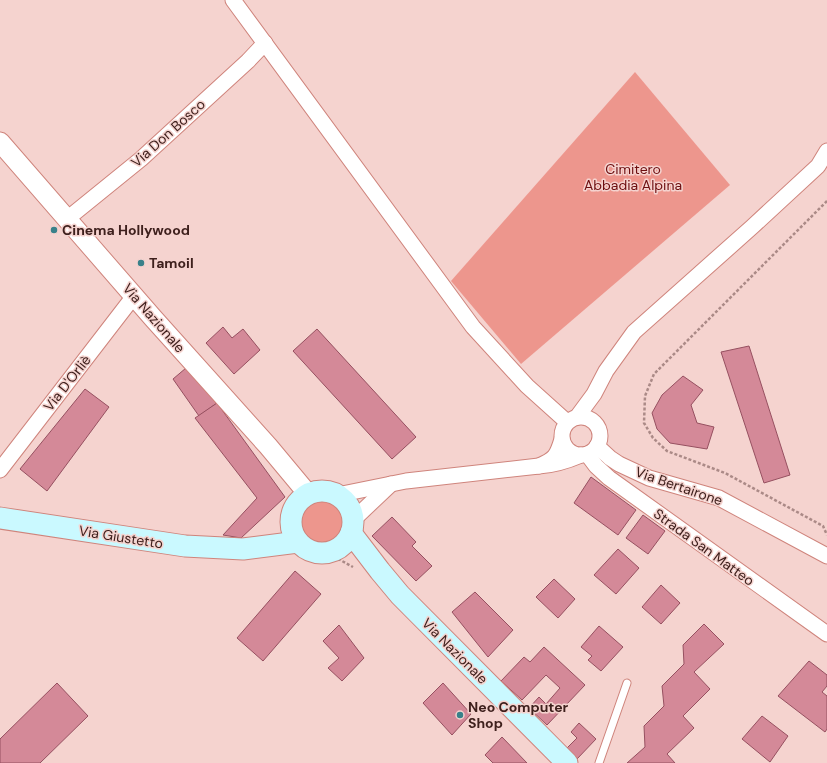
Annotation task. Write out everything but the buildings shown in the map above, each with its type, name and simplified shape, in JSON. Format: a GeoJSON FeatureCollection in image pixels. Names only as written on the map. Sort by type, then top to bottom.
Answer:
{"type":"FeatureCollection","features":[{"type":"Feature","properties":{"kind":"main road"},"geometry":{"type":"LineString","coordinates":[[299,540],[291,516],[297,503],[308,494],[318,491],[337,495]]}},
{"type":"Feature","properties":{"kind":"main road","name":"Via Nazionale"},"geometry":{"type":"LineString","coordinates":[[337,495],[345,502],[350,510],[352,526],[380,571],[400,595],[567,763]]}},
{"type":"Feature","properties":{"kind":"main road","name":"Via Giustetto"},"geometry":{"type":"LineString","coordinates":[[0,518],[185,546],[243,549],[270,538],[299,540]]}},
{"type":"Feature","properties":{"kind":"main road"},"geometry":{"type":"LineString","coordinates":[[332,551],[340,547],[346,541],[352,526]]}},
{"type":"Feature","properties":{"kind":"main road","name":"Via Nazionale"},"geometry":{"type":"LineString","coordinates":[[299,540],[305,548],[313,552],[323,553],[332,551],[380,571]]}},
{"type":"Feature","properties":{"kind":"street"},"geometry":{"type":"LineString","coordinates":[[233,0],[474,327],[527,386],[572,419],[586,417],[596,424],[599,430],[600,436],[588,452],[568,461],[556,464],[391,484],[337,495]]}},
{"type":"Feature","properties":{"kind":"street","name":"Via Don Bosco"},"geometry":{"type":"LineString","coordinates":[[67,219],[141,159],[248,61],[265,43]]}},
{"type":"Feature","properties":{"kind":"street","name":"Via Nazionale"},"geometry":{"type":"LineString","coordinates":[[0,142],[134,296],[268,446],[308,494]]}},
{"type":"Feature","properties":{"kind":"street"},"geometry":{"type":"LineString","coordinates":[[588,452],[574,454],[564,446],[562,433],[564,427],[594,394],[606,371],[634,332],[818,166],[827,151]]}},
{"type":"Feature","properties":{"kind":"street","name":"Via D'Orliè"},"geometry":{"type":"LineString","coordinates":[[0,470],[134,296]]}},
{"type":"Feature","properties":{"kind":"street"},"geometry":{"type":"LineString","coordinates":[[540,466],[552,460],[556,455],[562,440]]}},
{"type":"Feature","properties":{"kind":"street","name":"Via Bertairone"},"geometry":{"type":"LineString","coordinates":[[588,452],[610,458],[619,464],[649,478],[718,498],[827,556]]}},
{"type":"Feature","properties":{"kind":"street","name":"Strada San Matteo"},"geometry":{"type":"LineString","coordinates":[[588,452],[596,466],[609,478],[827,634]]}},
{"type":"Feature","properties":{"kind":"street"},"geometry":{"type":"LineString","coordinates":[[352,526],[391,484]]}},
{"type":"Feature","properties":{"kind":"lane"},"geometry":{"type":"LineString","coordinates":[[599,763],[627,683]]}},
{"type":"Feature","properties":{"kind":"path"},"geometry":{"type":"LineString","coordinates":[[827,201],[654,374],[645,396],[644,423],[653,438],[667,451],[725,473],[823,526],[827,535]]}},
{"type":"Feature","properties":{"kind":"path"},"geometry":{"type":"LineString","coordinates":[[299,540],[355,568]]}},
{"type":"Feature","properties":{"kind":"green space","name":"Cimitero Abbadia Alpina"},"geometry":{"type":"Polygon","coordinates":[[[635,72],[730,185],[521,364],[451,281],[635,72]]]}},
{"type":"Feature","properties":{"kind":"green space"},"geometry":{"type":"Polygon","coordinates":[[[322,501],[337,507],[343,522],[337,537],[322,543],[307,537],[301,522],[307,507],[322,501]]]}},
{"type":"Feature","properties":{"kind":"place","name":"Cinema Hollywood"},"geometry":{"type":"Point","coordinates":[54,230]}},
{"type":"Feature","properties":{"kind":"place","name":"Tamoil"},"geometry":{"type":"Point","coordinates":[141,263]}},
{"type":"Feature","properties":{"kind":"place","name":"Neo Computer Shop"},"geometry":{"type":"Point","coordinates":[460,715]}}]}
